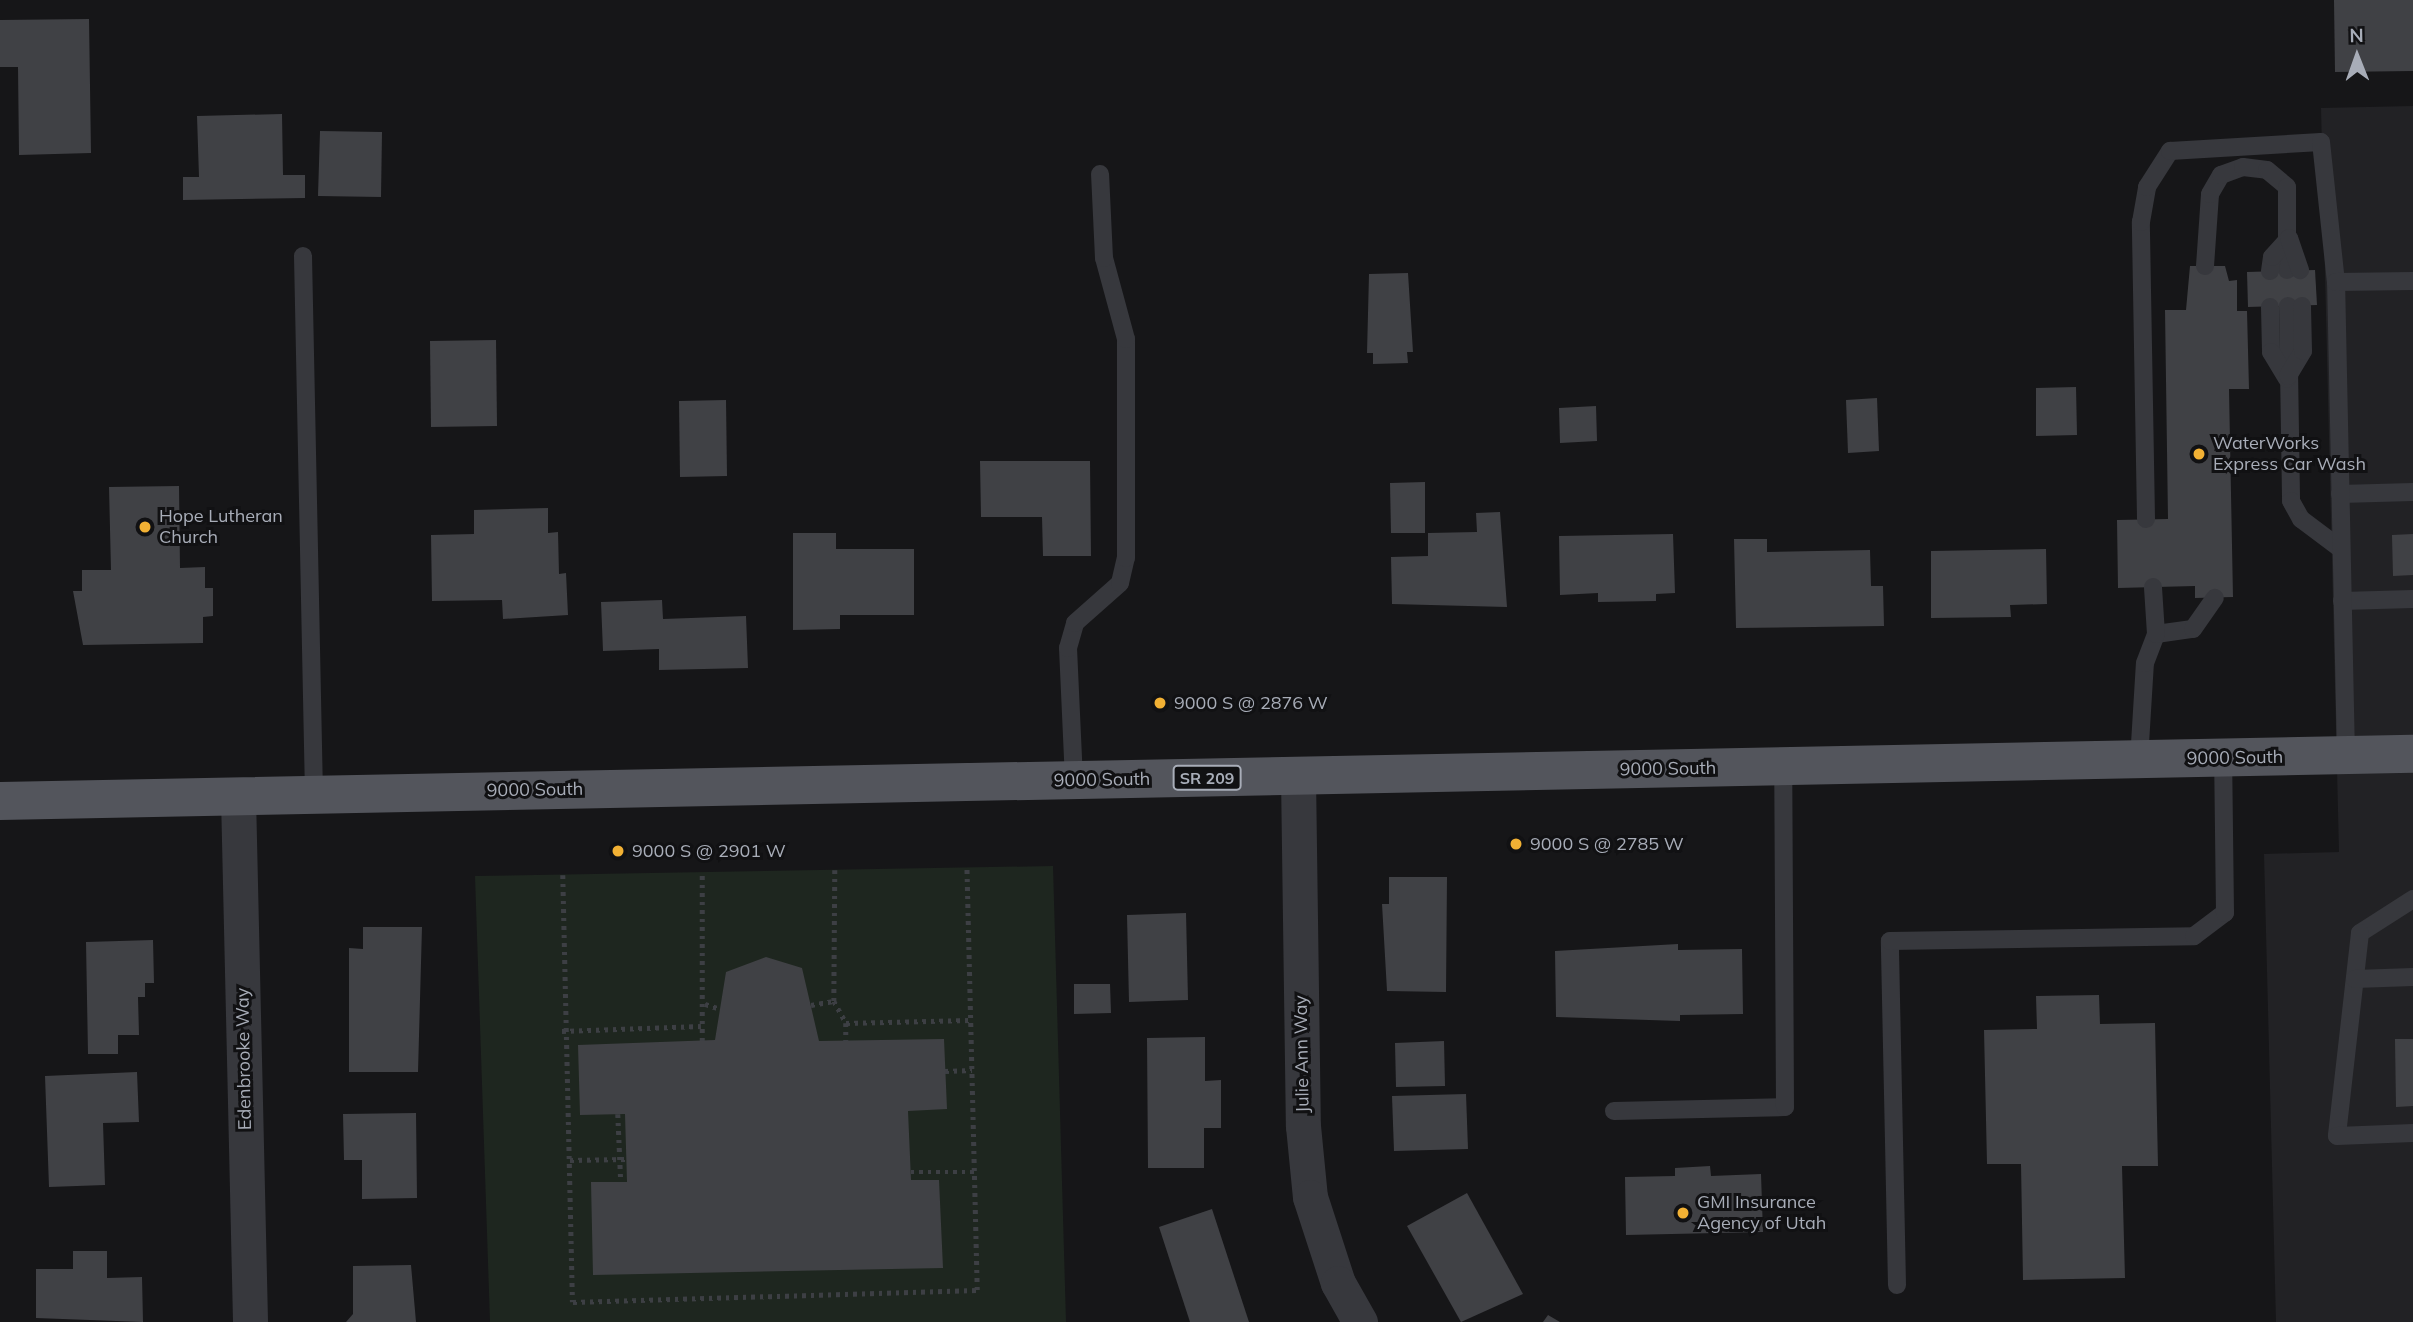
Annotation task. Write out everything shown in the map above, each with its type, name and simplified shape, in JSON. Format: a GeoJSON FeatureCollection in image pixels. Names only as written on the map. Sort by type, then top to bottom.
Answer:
{"type":"FeatureCollection","features":[{"type":"Feature","properties":{"kind":"main road","name":"9000 South"},"geometry":{"type":"LineString","coordinates":[[0,801],[2413,754]]}},
{"type":"Feature","properties":{"kind":"street","name":"Julie Ann Way"},"geometry":{"type":"LineString","coordinates":[[1298,776],[1303,1126],[1310,1197],[1338,1283],[1360,1322]]}},
{"type":"Feature","properties":{"kind":"street","name":"Edenbrooke Way"},"geometry":{"type":"LineString","coordinates":[[237,796],[250,1322]]}},
{"type":"Feature","properties":{"kind":"lane"},"geometry":{"type":"LineString","coordinates":[[2146,519],[2141,222],[2147,187],[2170,151],[2321,142],[2336,282],[2346,756]]}},
{"type":"Feature","properties":{"kind":"lane"},"geometry":{"type":"LineString","coordinates":[[2205,266],[2210,194],[2221,175],[2243,167],[2267,170],[2287,187],[2289,238],[2286,270],[2272,257],[2289,238]]}},
{"type":"Feature","properties":{"kind":"lane"},"geometry":{"type":"LineString","coordinates":[[1074,780],[1068,648],[1075,623],[1119,583],[1126,558],[1126,338],[1104,258],[1100,174]]}},
{"type":"Feature","properties":{"kind":"lane"},"geometry":{"type":"LineString","coordinates":[[303,256],[314,795]]}},
{"type":"Feature","properties":{"kind":"lane"},"geometry":{"type":"LineString","coordinates":[[2336,282],[2413,281]]}},
{"type":"Feature","properties":{"kind":"lane"},"geometry":{"type":"LineString","coordinates":[[2287,306],[2291,501],[2301,519],[2341,549]]}},
{"type":"Feature","properties":{"kind":"lane"},"geometry":{"type":"LineString","coordinates":[[2340,494],[2413,492]]}},
{"type":"Feature","properties":{"kind":"lane"},"geometry":{"type":"LineString","coordinates":[[2139,760],[2145,663],[2156,634],[2153,587]]}},
{"type":"Feature","properties":{"kind":"lane"},"geometry":{"type":"LineString","coordinates":[[2156,634],[2193,629],[2215,598]]}},
{"type":"Feature","properties":{"kind":"lane"},"geometry":{"type":"LineString","coordinates":[[2342,601],[2413,599]]}},
{"type":"Feature","properties":{"kind":"lane"},"geometry":{"type":"LineString","coordinates":[[1897,1285],[1890,941],[2194,936],[2225,913],[2223,758]]}},
{"type":"Feature","properties":{"kind":"lane"},"geometry":{"type":"LineString","coordinates":[[1614,1111],[1785,1107],[1783,767]]}},
{"type":"Feature","properties":{"kind":"lane"},"geometry":{"type":"LineString","coordinates":[[2413,899],[2360,933],[2337,1136],[2413,1133]]}},
{"type":"Feature","properties":{"kind":"lane"},"geometry":{"type":"LineString","coordinates":[[2355,979],[2413,977]]}},
{"type":"Feature","properties":{"kind":"path"},"geometry":{"type":"LineString","coordinates":[[563,875],[573,1302],[977,1290],[967,867]]}},
{"type":"Feature","properties":{"kind":"path"},"geometry":{"type":"LineString","coordinates":[[835,870],[834,1001],[846,1023],[846,1041]]}},
{"type":"Feature","properties":{"kind":"path"},"geometry":{"type":"LineString","coordinates":[[702,872],[705,1004],[701,1026],[702,1041]]}},
{"type":"Feature","properties":{"kind":"path"},"geometry":{"type":"LineString","coordinates":[[811,1005],[834,1001]]}},
{"type":"Feature","properties":{"kind":"path"},"geometry":{"type":"LineString","coordinates":[[705,1004],[720,1009]]}},
{"type":"Feature","properties":{"kind":"path"},"geometry":{"type":"LineString","coordinates":[[846,1023],[970,1020]]}},
{"type":"Feature","properties":{"kind":"path"},"geometry":{"type":"LineString","coordinates":[[565,1031],[701,1026]]}},
{"type":"Feature","properties":{"kind":"path"},"geometry":{"type":"LineString","coordinates":[[945,1071],[972,1070]]}},
{"type":"Feature","properties":{"kind":"path"},"geometry":{"type":"LineString","coordinates":[[618,1114],[623,1159],[621,1182]]}},
{"type":"Feature","properties":{"kind":"path"},"geometry":{"type":"LineString","coordinates":[[570,1160],[623,1159]]}},
{"type":"Feature","properties":{"kind":"path"},"geometry":{"type":"LineString","coordinates":[[911,1172],[974,1172]]}},
{"type":"Feature","properties":{"kind":"shaded area"},"geometry":{"type":"Polygon","coordinates":[[[2413,106],[2413,1322],[2276,1322],[2264,854],[2339,852],[2321,108],[2413,106]]]}},
{"type":"Feature","properties":{"kind":"shaded area"},"geometry":{"type":"Polygon","coordinates":[[[1053,866],[1066,1322],[490,1322],[475,876],[1053,866]]]}},
{"type":"Feature","properties":{"kind":"building"},"geometry":{"type":"Polygon","coordinates":[[[2334,0],[2413,0],[2413,71],[2335,72],[2334,0]]]}},
{"type":"Feature","properties":{"kind":"building"},"geometry":{"type":"Polygon","coordinates":[[[89,19],[91,153],[19,155],[18,67],[0,67],[0,20],[89,19]]]}},
{"type":"Feature","properties":{"kind":"building"},"geometry":{"type":"Polygon","coordinates":[[[282,114],[283,175],[305,175],[305,198],[183,200],[183,177],[199,177],[197,116],[282,114]]]}},
{"type":"Feature","properties":{"kind":"building"},"geometry":{"type":"Polygon","coordinates":[[[320,131],[382,132],[381,197],[318,196],[320,131]]]}},
{"type":"Feature","properties":{"kind":"building","name":"WaterWorks Express Car Wash"},"geometry":{"type":"Polygon","coordinates":[[[2190,266],[2225,266],[2229,281],[2237,280],[2237,311],[2247,311],[2249,389],[2229,389],[2233,597],[2195,598],[2195,586],[2118,588],[2117,520],[2168,519],[2165,310],[2186,310],[2190,266]]]}},
{"type":"Feature","properties":{"kind":"building"},"geometry":{"type":"Polygon","coordinates":[[[2315,270],[2317,305],[2248,307],[2247,272],[2315,270]]]}},
{"type":"Feature","properties":{"kind":"building"},"geometry":{"type":"Polygon","coordinates":[[[1408,273],[1413,352],[1407,352],[1408,363],[1373,364],[1373,353],[1367,353],[1369,274],[1408,273]]]}},
{"type":"Feature","properties":{"kind":"building"},"geometry":{"type":"Polygon","coordinates":[[[496,340],[497,426],[431,427],[430,341],[496,340]]]}},
{"type":"Feature","properties":{"kind":"building"},"geometry":{"type":"Polygon","coordinates":[[[2076,387],[2077,435],[2036,436],[2036,388],[2076,387]]]}},
{"type":"Feature","properties":{"kind":"building"},"geometry":{"type":"Polygon","coordinates":[[[1877,398],[1879,451],[1848,453],[1846,400],[1877,398]]]}},
{"type":"Feature","properties":{"kind":"building"},"geometry":{"type":"Polygon","coordinates":[[[726,400],[727,476],[680,477],[679,401],[726,400]]]}},
{"type":"Feature","properties":{"kind":"building"},"geometry":{"type":"Polygon","coordinates":[[[1596,406],[1597,441],[1560,443],[1559,408],[1596,406]]]}},
{"type":"Feature","properties":{"kind":"building"},"geometry":{"type":"Polygon","coordinates":[[[980,461],[1090,461],[1091,556],[1043,556],[1042,517],[981,517],[980,461]]]}},
{"type":"Feature","properties":{"kind":"building"},"geometry":{"type":"Polygon","coordinates":[[[1425,482],[1425,533],[1391,533],[1390,483],[1425,482]]]}},
{"type":"Feature","properties":{"kind":"building","name":"Hope Lutheran Church"},"geometry":{"type":"Polygon","coordinates":[[[179,486],[180,568],[205,567],[205,588],[213,588],[213,616],[203,617],[203,643],[83,645],[73,591],[82,591],[82,570],[111,570],[109,487],[179,486]]]}},
{"type":"Feature","properties":{"kind":"building"},"geometry":{"type":"Polygon","coordinates":[[[548,508],[548,533],[558,532],[559,574],[566,573],[568,615],[503,619],[502,600],[432,601],[431,535],[474,534],[474,510],[548,508]]]}},
{"type":"Feature","properties":{"kind":"building"},"geometry":{"type":"Polygon","coordinates":[[[1500,512],[1507,607],[1392,604],[1391,557],[1428,556],[1428,533],[1477,532],[1476,513],[1500,512]]]}},
{"type":"Feature","properties":{"kind":"building"},"geometry":{"type":"Polygon","coordinates":[[[793,533],[836,533],[836,549],[914,549],[914,615],[840,615],[840,629],[793,630],[793,533]]]}},
{"type":"Feature","properties":{"kind":"building"},"geometry":{"type":"Polygon","coordinates":[[[1673,534],[1675,593],[1656,594],[1656,601],[1598,602],[1598,593],[1560,595],[1559,536],[1673,534]]]}},
{"type":"Feature","properties":{"kind":"building"},"geometry":{"type":"Polygon","coordinates":[[[2413,534],[2413,575],[2393,576],[2392,535],[2413,534]]]}},
{"type":"Feature","properties":{"kind":"building"},"geometry":{"type":"Polygon","coordinates":[[[1734,539],[1767,539],[1767,552],[1870,550],[1871,586],[1883,586],[1884,626],[1736,628],[1734,539]]]}},
{"type":"Feature","properties":{"kind":"building"},"geometry":{"type":"Polygon","coordinates":[[[2046,549],[2047,604],[2010,605],[2011,617],[1931,618],[1931,551],[2046,549]]]}},
{"type":"Feature","properties":{"kind":"building"},"geometry":{"type":"Polygon","coordinates":[[[662,600],[663,619],[746,616],[748,668],[659,670],[659,649],[603,651],[601,602],[662,600]]]}},
{"type":"Feature","properties":{"kind":"building"},"geometry":{"type":"Polygon","coordinates":[[[1389,877],[1447,877],[1446,992],[1387,991],[1382,904],[1389,904],[1389,877]]]}},
{"type":"Feature","properties":{"kind":"building"},"geometry":{"type":"Polygon","coordinates":[[[1186,913],[1188,1000],[1129,1002],[1127,915],[1186,913]]]}},
{"type":"Feature","properties":{"kind":"building"},"geometry":{"type":"Polygon","coordinates":[[[363,927],[422,927],[418,1072],[349,1072],[349,948],[363,949],[363,927]]]}},
{"type":"Feature","properties":{"kind":"building"},"geometry":{"type":"Polygon","coordinates":[[[153,940],[154,983],[145,983],[145,997],[138,997],[139,1035],[118,1035],[118,1054],[88,1054],[86,942],[153,940]]]}},
{"type":"Feature","properties":{"kind":"building"},"geometry":{"type":"Polygon","coordinates":[[[1678,944],[1678,950],[1742,949],[1743,1014],[1680,1015],[1680,1021],[1556,1017],[1555,951],[1678,944]]]}},
{"type":"Feature","properties":{"kind":"building"},"geometry":{"type":"Polygon","coordinates":[[[766,957],[802,968],[819,1041],[944,1039],[947,1109],[908,1111],[911,1180],[939,1180],[943,1268],[593,1275],[591,1182],[627,1182],[625,1114],[580,1115],[578,1045],[715,1040],[726,972],[766,957]]]}},
{"type":"Feature","properties":{"kind":"building"},"geometry":{"type":"Polygon","coordinates":[[[1074,984],[1110,984],[1111,1013],[1074,1014],[1074,984]]]}},
{"type":"Feature","properties":{"kind":"building"},"geometry":{"type":"Polygon","coordinates":[[[2099,995],[2100,1024],[2155,1023],[2158,1166],[2122,1166],[2125,1278],[2023,1280],[2021,1164],[1987,1164],[1984,1030],[2037,1029],[2036,996],[2099,995]]]}},
{"type":"Feature","properties":{"kind":"building"},"geometry":{"type":"Polygon","coordinates":[[[1205,1037],[1205,1081],[1221,1080],[1221,1128],[1204,1128],[1204,1168],[1148,1168],[1147,1038],[1205,1037]]]}},
{"type":"Feature","properties":{"kind":"building"},"geometry":{"type":"Polygon","coordinates":[[[2395,1039],[2413,1039],[2413,1106],[2396,1107],[2395,1039]]]}},
{"type":"Feature","properties":{"kind":"building"},"geometry":{"type":"Polygon","coordinates":[[[1444,1041],[1445,1086],[1396,1087],[1395,1043],[1444,1041]]]}},
{"type":"Feature","properties":{"kind":"building"},"geometry":{"type":"Polygon","coordinates":[[[137,1072],[139,1122],[103,1123],[105,1185],[49,1187],[45,1076],[137,1072]]]}},
{"type":"Feature","properties":{"kind":"building"},"geometry":{"type":"Polygon","coordinates":[[[1466,1094],[1468,1149],[1394,1151],[1392,1096],[1466,1094]]]}},
{"type":"Feature","properties":{"kind":"building"},"geometry":{"type":"Polygon","coordinates":[[[416,1113],[417,1198],[362,1199],[362,1160],[344,1160],[343,1114],[416,1113]]]}},
{"type":"Feature","properties":{"kind":"building"},"geometry":{"type":"Polygon","coordinates":[[[1710,1166],[1711,1176],[1761,1174],[1763,1232],[1626,1235],[1625,1177],[1675,1176],[1675,1168],[1710,1166]]]}},
{"type":"Feature","properties":{"kind":"building"},"geometry":{"type":"Polygon","coordinates":[[[1467,1193],[1523,1294],[1461,1322],[1407,1226],[1467,1193]]]}},
{"type":"Feature","properties":{"kind":"building"},"geometry":{"type":"Polygon","coordinates":[[[1212,1209],[1249,1322],[1190,1322],[1159,1227],[1212,1209]]]}},
{"type":"Feature","properties":{"kind":"building"},"geometry":{"type":"Polygon","coordinates":[[[73,1251],[107,1251],[107,1278],[142,1277],[143,1322],[36,1318],[36,1269],[73,1269],[73,1251]]]}},
{"type":"Feature","properties":{"kind":"building"},"geometry":{"type":"Polygon","coordinates":[[[411,1265],[416,1322],[346,1322],[353,1314],[353,1266],[411,1265]]]}},
{"type":"Feature","properties":{"kind":"building"},"geometry":{"type":"Polygon","coordinates":[[[1548,1315],[1560,1322],[1543,1322],[1548,1315]]]}},
{"type":"Feature","properties":{"kind":"place","name":"WaterWorks Express Car Wash"},"geometry":{"type":"Point","coordinates":[2199,454]}},
{"type":"Feature","properties":{"kind":"place","name":"Hope Lutheran Church"},"geometry":{"type":"Point","coordinates":[145,527]}},
{"type":"Feature","properties":{"kind":"place","name":"9000 S @ 2876 W"},"geometry":{"type":"Point","coordinates":[1160,703]}},
{"type":"Feature","properties":{"kind":"place","name":"9000 S @ 2785 W"},"geometry":{"type":"Point","coordinates":[1516,844]}},
{"type":"Feature","properties":{"kind":"place","name":"9000 S @ 2901 W"},"geometry":{"type":"Point","coordinates":[618,851]}},
{"type":"Feature","properties":{"kind":"place","name":"GMI Insurance Agency of Utah"},"geometry":{"type":"Point","coordinates":[1683,1213]}}]}
